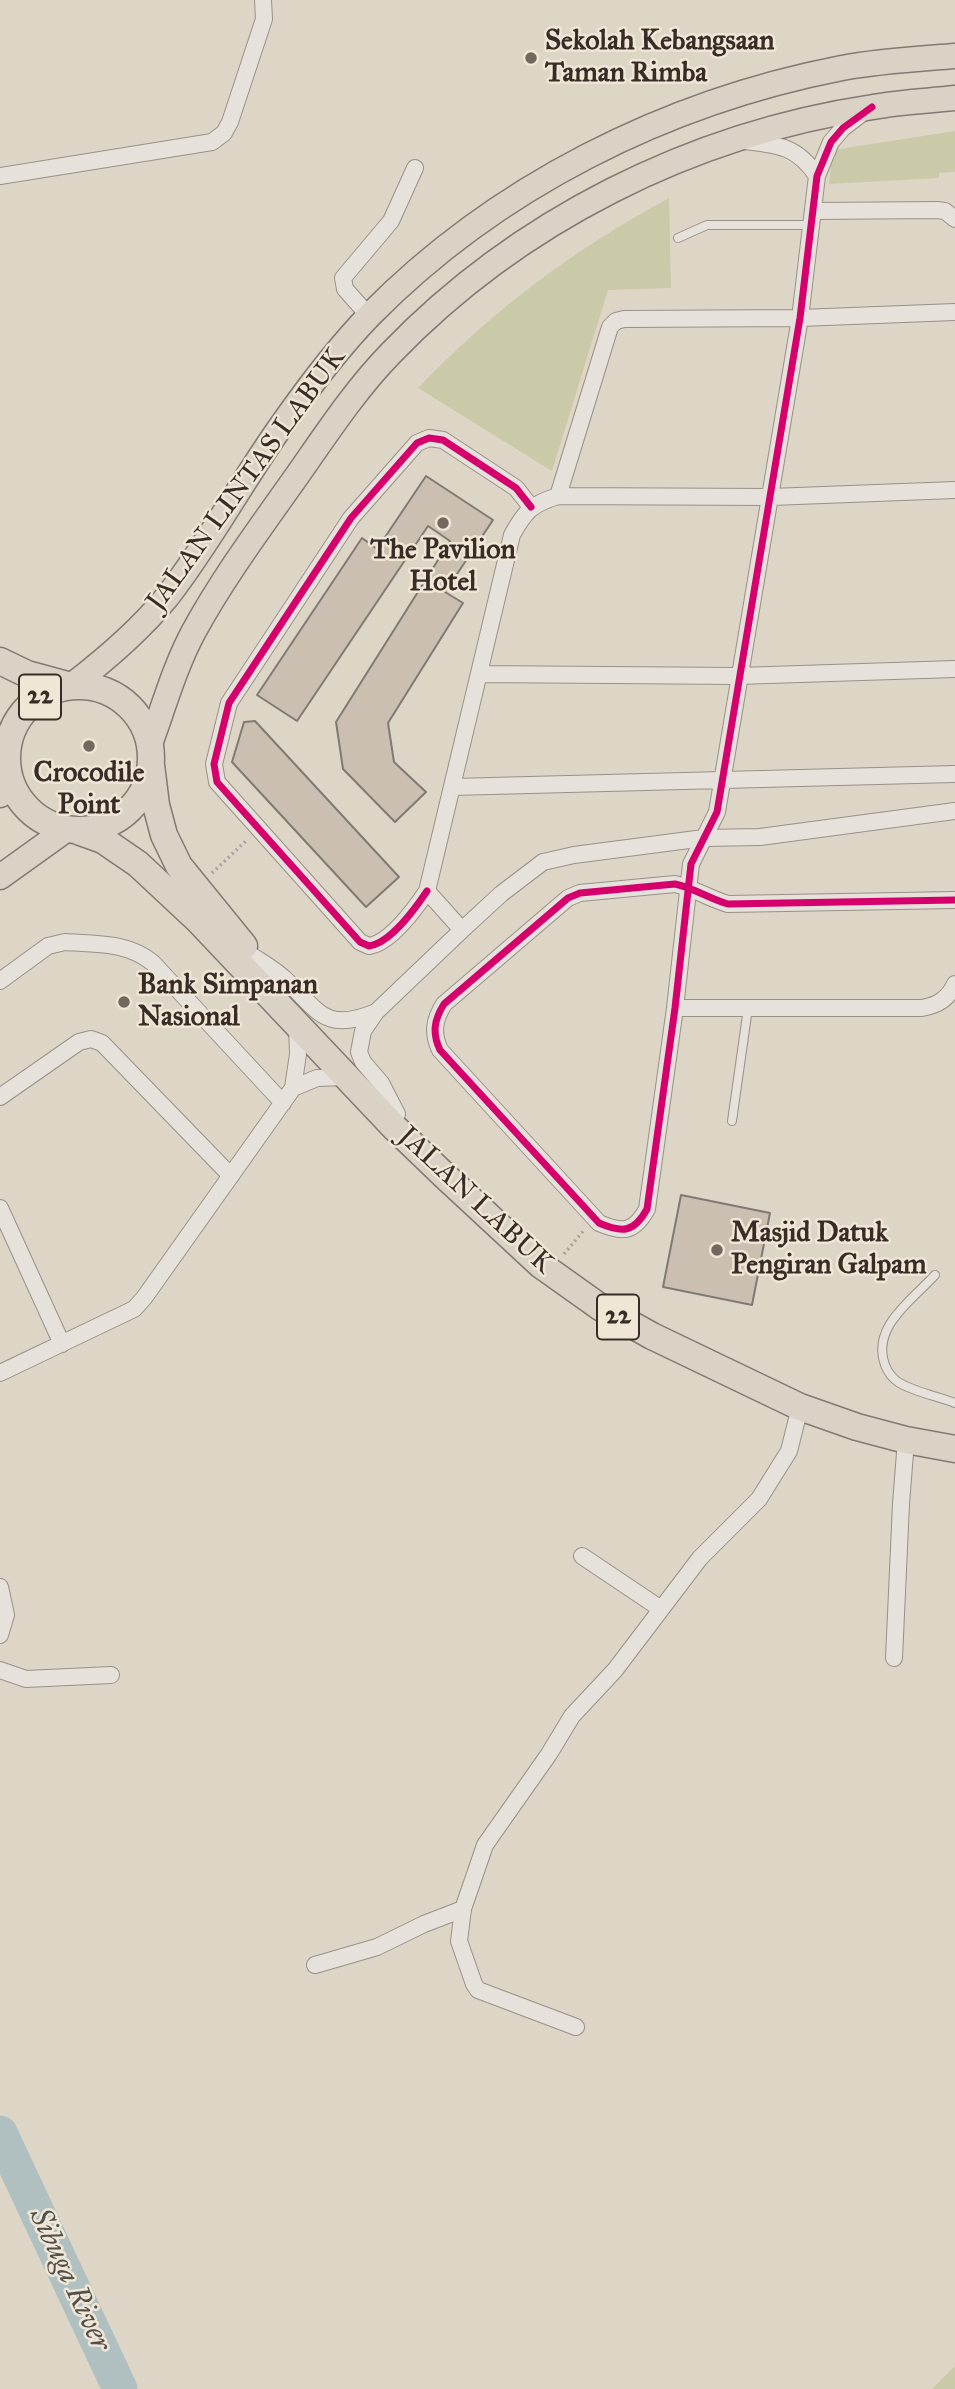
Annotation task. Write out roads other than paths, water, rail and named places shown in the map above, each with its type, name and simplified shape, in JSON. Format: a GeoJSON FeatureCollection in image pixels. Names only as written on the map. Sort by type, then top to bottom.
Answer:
{"type":"FeatureCollection","features":[{"type":"Feature","properties":{"kind":"highway"},"geometry":{"type":"LineString","coordinates":[[0,661],[27,674],[71,686]]}},
{"type":"Feature","properties":{"kind":"highway","name":"22"},"geometry":{"type":"LineString","coordinates":[[71,830],[38,818],[5,789],[5,723],[34,700],[58,688],[93,687],[113,694],[130,706],[143,723],[151,754]]}},
{"type":"Feature","properties":{"kind":"highway"},"geometry":{"type":"LineString","coordinates":[[71,830],[97,828],[117,819],[134,805],[146,786],[151,754]]}},
{"type":"Feature","properties":{"kind":"highway","name":"JALAN LABUK"},"geometry":{"type":"LineString","coordinates":[[151,754],[156,805],[164,835],[179,866],[254,957],[397,1114],[525,1235],[584,1280],[666,1332],[776,1384],[815,1400],[911,1428],[955,1435]]}},
{"type":"Feature","properties":{"kind":"highway","name":"JALAN LABUK"},"geometry":{"type":"LineString","coordinates":[[71,830],[103,840],[138,864],[199,921],[395,1128],[541,1265],[600,1307],[652,1336],[800,1407],[857,1427],[955,1449]]}},
{"type":"Feature","properties":{"kind":"main road","name":"JALAN LINTAS LABUK"},"geometry":{"type":"LineString","coordinates":[[71,686],[105,658],[165,599],[284,422],[323,370],[369,316],[420,270],[481,222],[597,150],[660,123],[773,84],[844,68],[955,56]]}},
{"type":"Feature","properties":{"kind":"main road","name":"JALAN LINTAS LABUK"},"geometry":{"type":"LineString","coordinates":[[151,754],[177,667],[194,631],[264,523],[332,426],[391,353],[449,299],[517,245],[673,161],[788,124],[872,107],[955,98]]}},
{"type":"Feature","properties":{"kind":"main road"},"geometry":{"type":"LineString","coordinates":[[0,877],[71,830]]}},
{"type":"Feature","properties":{"kind":"street"},"geometry":{"type":"LineString","coordinates":[[0,176],[212,142],[224,133],[230,122],[264,19],[263,0]]}},
{"type":"Feature","properties":{"kind":"street"},"geometry":{"type":"LineString","coordinates":[[872,107],[843,128],[831,142],[817,176],[800,318],[720,781],[717,812],[691,864],[689,888],[675,1008],[647,1209],[641,1221],[628,1230],[614,1230],[598,1223],[440,1050],[434,1029],[436,1016],[444,1004],[568,898],[580,893],[675,884],[689,888],[729,904],[955,900]]}},
{"type":"Feature","properties":{"kind":"street"},"geometry":{"type":"LineString","coordinates":[[732,140],[775,145],[794,151],[806,159],[817,176]]}},
{"type":"Feature","properties":{"kind":"street"},"geometry":{"type":"LineString","coordinates":[[369,316],[345,289],[344,278],[391,221],[415,168]]}},
{"type":"Feature","properties":{"kind":"street"},"geometry":{"type":"LineString","coordinates":[[812,218],[937,209],[945,211],[955,219]]}},
{"type":"Feature","properties":{"kind":"street"},"geometry":{"type":"LineString","coordinates":[[558,496],[610,327],[616,321],[955,312]]}},
{"type":"Feature","properties":{"kind":"street"},"geometry":{"type":"LineString","coordinates":[[531,507],[516,488],[443,440],[429,438],[417,443],[351,518],[229,702],[214,764],[217,782],[364,945],[378,944],[412,913],[427,891],[512,535],[531,507],[558,496],[771,497],[955,490]]}},
{"type":"Feature","properties":{"kind":"street"},"geometry":{"type":"LineString","coordinates":[[479,674],[738,676],[955,669]]}},
{"type":"Feature","properties":{"kind":"street"},"geometry":{"type":"LineString","coordinates":[[452,787],[955,774]]}},
{"type":"Feature","properties":{"kind":"street"},"geometry":{"type":"LineString","coordinates":[[397,1114],[381,1083],[363,1062],[359,1052],[363,1031],[376,1012],[461,930],[501,894],[543,863],[574,855],[704,838],[760,837],[955,811]]}},
{"type":"Feature","properties":{"kind":"street"},"geometry":{"type":"LineString","coordinates":[[427,891],[461,930]]}},
{"type":"Feature","properties":{"kind":"street"},"geometry":{"type":"LineString","coordinates":[[0,981],[56,943],[126,946],[153,962],[283,1103]]}},
{"type":"Feature","properties":{"kind":"street"},"geometry":{"type":"LineString","coordinates":[[254,957],[280,975],[322,1015],[333,1020],[356,1020],[376,1012]]}},
{"type":"Feature","properties":{"kind":"street"},"geometry":{"type":"LineString","coordinates":[[675,1008],[934,1006],[944,1000],[955,984]]}},
{"type":"Feature","properties":{"kind":"street"},"geometry":{"type":"LineString","coordinates":[[0,1373],[139,1304],[293,1088],[298,1054],[297,1023]]}},
{"type":"Feature","properties":{"kind":"street"},"geometry":{"type":"LineString","coordinates":[[0,1097],[79,1042],[91,1039],[102,1043],[231,1176]]}},
{"type":"Feature","properties":{"kind":"street"},"geometry":{"type":"LineString","coordinates":[[293,1088],[317,1078],[347,1077]]}},
{"type":"Feature","properties":{"kind":"street"},"geometry":{"type":"LineString","coordinates":[[0,1208],[62,1344]]}},
{"type":"Feature","properties":{"kind":"street"},"geometry":{"type":"LineString","coordinates":[[576,2027],[478,1990],[459,1941],[463,1909],[485,1845],[550,1754],[572,1716],[615,1670],[700,1558],[759,1499],[789,1451],[800,1407]]}},
{"type":"Feature","properties":{"kind":"street"},"geometry":{"type":"LineString","coordinates":[[894,1658],[906,1440]]}},
{"type":"Feature","properties":{"kind":"street"},"geometry":{"type":"LineString","coordinates":[[582,1556],[661,1609]]}},
{"type":"Feature","properties":{"kind":"street"},"geometry":{"type":"LineString","coordinates":[[0,1635],[6,1615],[2,1590]]}},
{"type":"Feature","properties":{"kind":"street"},"geometry":{"type":"LineString","coordinates":[[0,1670],[26,1679],[111,1675]]}},
{"type":"Feature","properties":{"kind":"street"},"geometry":{"type":"LineString","coordinates":[[315,1965],[377,1947],[463,1909]]}},
{"type":"Feature","properties":{"kind":"lane"},"geometry":{"type":"LineString","coordinates":[[678,238],[707,225],[812,218]]}},
{"type":"Feature","properties":{"kind":"lane"},"geometry":{"type":"LineString","coordinates":[[732,1121],[748,1008]]}},
{"type":"Feature","properties":{"kind":"lane"},"geometry":{"type":"LineString","coordinates":[[935,1275],[888,1324],[882,1339],[882,1357],[889,1375],[900,1383],[955,1403]]}},
{"type":"Feature","properties":{"kind":"waterway","name":"Sibuga River"},"geometry":{"type":"LineString","coordinates":[[0,2133],[120,2389]]}},
{"type":"Feature","properties":{"kind":"place","name":"Sekolah Kebangsaan Taman Rimba"},"geometry":{"type":"Point","coordinates":[531,58]}},
{"type":"Feature","properties":{"kind":"place","name":"The Pavilion Hotel"},"geometry":{"type":"Point","coordinates":[443,523]}},
{"type":"Feature","properties":{"kind":"place","name":"Crocodile Point"},"geometry":{"type":"Point","coordinates":[89,746]}},
{"type":"Feature","properties":{"kind":"place","name":"Bank Simpanan Nasional"},"geometry":{"type":"Point","coordinates":[124,1002]}},
{"type":"Feature","properties":{"kind":"place","name":"Masjid Datuk Pengiran Galpam"},"geometry":{"type":"Point","coordinates":[717,1250]}}]}
